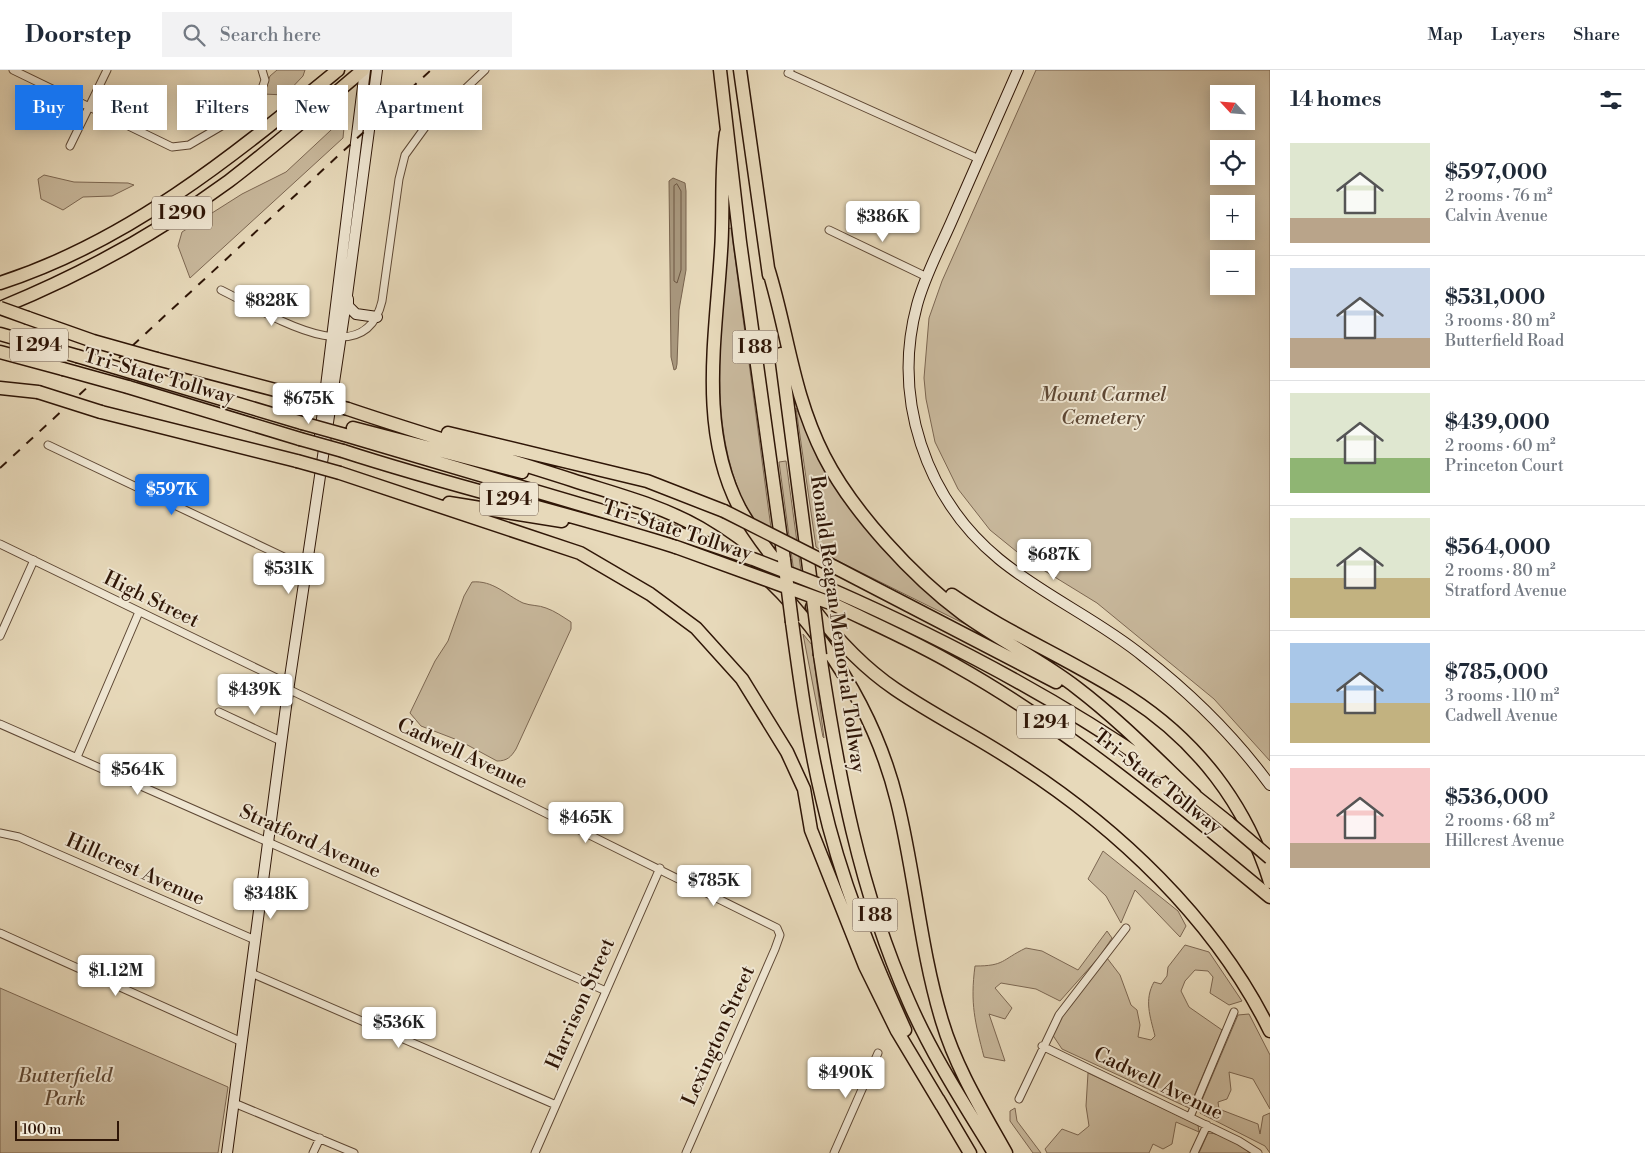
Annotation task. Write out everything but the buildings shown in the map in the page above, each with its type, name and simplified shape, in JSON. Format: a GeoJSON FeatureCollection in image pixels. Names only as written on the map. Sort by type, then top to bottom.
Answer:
{"type":"FeatureCollection","features":[{"type":"Feature","properties":{"kind":"highway","name":"I 290"},"geometry":{"type":"LineString","coordinates":[[0,284],[79,252],[166,203],[227,160],[338,70]]}},
{"type":"Feature","properties":{"kind":"highway","name":"I 290"},"geometry":{"type":"LineString","coordinates":[[0,308],[51,287],[96,265],[190,208],[268,151],[364,70]]}},
{"type":"Feature","properties":{"kind":"highway","name":"Ronald Reagan Memorial Tollway"},"geometry":{"type":"LineString","coordinates":[[720,70],[726,133],[792,622],[815,766],[841,868],[876,965],[942,1106],[970,1153]]}},
{"type":"Feature","properties":{"kind":"highway","name":"Ronald Reagan Memorial Tollway"},"geometry":{"type":"LineString","coordinates":[[740,70],[820,655],[844,802],[858,858],[879,926],[909,1003],[929,1043],[994,1153]]}},
{"type":"Feature","properties":{"kind":"highway"},"geometry":{"type":"LineString","coordinates":[[726,133],[723,154],[721,249],[714,345],[713,390],[718,444],[726,476],[740,508],[768,552],[824,623],[875,673],[910,699],[1012,759],[1072,799],[1145,865],[1210,937],[1239,977],[1270,1031]]}},
{"type":"Feature","properties":{"kind":"highway"},"geometry":{"type":"LineString","coordinates":[[768,268],[779,302],[792,371],[813,434],[824,457],[851,499],[926,583],[963,614],[1076,687],[1120,725],[1194,795]]}},
{"type":"Feature","properties":{"kind":"highway"},"geometry":{"type":"LineString","coordinates":[[0,308],[93,341],[157,359],[306,398],[647,481],[724,511],[823,561],[1040,673],[1120,725]]}},
{"type":"Feature","properties":{"kind":"highway","name":"Tri-State Tollway"},"geometry":{"type":"LineString","coordinates":[[0,334],[255,409],[303,419],[345,431],[674,532],[753,559],[830,589],[900,619],[1011,676],[1129,748],[1194,795],[1270,858]]}},
{"type":"Feature","properties":{"kind":"highway","name":"Tri-State Tollway"},"geometry":{"type":"LineString","coordinates":[[0,352],[128,387],[343,451],[423,477],[607,526],[676,547],[832,604],[956,664],[1036,715],[1126,780],[1270,897]]}},
{"type":"Feature","properties":{"kind":"highway"},"geometry":{"type":"LineString","coordinates":[[0,388],[38,392],[102,412],[340,473],[580,553],[650,594],[696,628],[742,679],[787,752],[804,789],[811,830],[865,966],[897,1031],[942,1106]]}},
{"type":"Feature","properties":{"kind":"highway"},"geometry":{"type":"LineString","coordinates":[[348,408],[612,493],[684,520],[728,548],[761,574],[791,606],[828,651],[847,680],[869,721],[890,776],[941,1020],[961,1071],[1006,1153]]}},
{"type":"Feature","properties":{"kind":"highway"},"geometry":{"type":"LineString","coordinates":[[345,431],[584,489],[612,493]]}},
{"type":"Feature","properties":{"kind":"highway"},"geometry":{"type":"LineString","coordinates":[[412,497],[607,526]]}},
{"type":"Feature","properties":{"kind":"highway"},"geometry":{"type":"LineString","coordinates":[[899,554],[970,608],[1128,696],[1169,725],[1206,762],[1230,795],[1256,846],[1270,882]]}},
{"type":"Feature","properties":{"kind":"main road"},"geometry":{"type":"LineString","coordinates":[[227,1153],[288,687],[314,510],[312,500],[336,338],[364,70]]}},
{"type":"Feature","properties":{"kind":"main road"},"geometry":{"type":"LineString","coordinates":[[336,338],[347,295],[377,70]]}},
{"type":"Feature","properties":{"kind":"main road"},"geometry":{"type":"LineString","coordinates":[[1018,70],[917,305],[908,368],[917,432],[926,460],[949,505],[979,542],[1000,560],[1144,656],[1225,732],[1270,784]]}},
{"type":"Feature","properties":{"kind":"main road"},"geometry":{"type":"LineString","coordinates":[[347,295],[348,306],[356,314],[376,317]]}},
{"type":"Feature","properties":{"kind":"street"},"geometry":{"type":"LineString","coordinates":[[13,70],[172,147],[189,145],[237,117],[259,97],[265,80],[262,70]]}},
{"type":"Feature","properties":{"kind":"street"},"geometry":{"type":"LineString","coordinates":[[70,146],[107,70]]}},
{"type":"Feature","properties":{"kind":"street"},"geometry":{"type":"LineString","coordinates":[[221,290],[313,334],[336,338],[365,328],[376,317],[382,301],[399,179],[405,155],[426,126],[485,70]]}},
{"type":"Feature","properties":{"kind":"street"},"geometry":{"type":"LineString","coordinates":[[789,72],[979,159]]}},
{"type":"Feature","properties":{"kind":"street"},"geometry":{"type":"LineString","coordinates":[[829,230],[928,276]]}},
{"type":"Feature","properties":{"kind":"street"},"geometry":{"type":"LineString","coordinates":[[48,445],[306,567]]}},
{"type":"Feature","properties":{"kind":"street","name":"High Street"},"geometry":{"type":"LineString","coordinates":[[0,544],[288,687]]}},
{"type":"Feature","properties":{"kind":"street"},"geometry":{"type":"LineString","coordinates":[[0,636],[34,560]]}},
{"type":"Feature","properties":{"kind":"street"},"geometry":{"type":"LineString","coordinates":[[77,757],[140,612]]}},
{"type":"Feature","properties":{"kind":"street"},"geometry":{"type":"LineString","coordinates":[[0,613],[8,617]]}},
{"type":"Feature","properties":{"kind":"street","name":"Cadwell Avenue"},"geometry":{"type":"LineString","coordinates":[[288,687],[660,868],[772,924],[780,932]]}},
{"type":"Feature","properties":{"kind":"street"},"geometry":{"type":"LineString","coordinates":[[219,712],[282,740]]}},
{"type":"Feature","properties":{"kind":"street","name":"Stratford Avenue"},"geometry":{"type":"LineString","coordinates":[[0,724],[606,991]]}},
{"type":"Feature","properties":{"kind":"street","name":"Hillcrest Avenue"},"geometry":{"type":"LineString","coordinates":[[0,833],[19,837],[255,940]]}},
{"type":"Feature","properties":{"kind":"street","name":"Harrison Street"},"geometry":{"type":"LineString","coordinates":[[535,1153],[660,868]]}},
{"type":"Feature","properties":{"kind":"street"},"geometry":{"type":"LineString","coordinates":[[1019,1099],[1042,1046],[1059,1015],[1126,928]]}},
{"type":"Feature","properties":{"kind":"street","name":"Lexington Street"},"geometry":{"type":"LineString","coordinates":[[686,1153],[775,950],[780,932]]}},
{"type":"Feature","properties":{"kind":"street"},"geometry":{"type":"LineString","coordinates":[[0,933],[242,1042]]}},
{"type":"Feature","properties":{"kind":"street"},"geometry":{"type":"LineString","coordinates":[[251,972],[556,1105]]}},
{"type":"Feature","properties":{"kind":"street"},"geometry":{"type":"LineString","coordinates":[[1190,1117],[1234,1012]]}},
{"type":"Feature","properties":{"kind":"street","name":"Cadwell Avenue"},"geometry":{"type":"LineString","coordinates":[[1042,1046],[1207,1125],[1258,1153]]}},
{"type":"Feature","properties":{"kind":"street"},"geometry":{"type":"LineString","coordinates":[[834,1153],[878,1053]]}},
{"type":"Feature","properties":{"kind":"street"},"geometry":{"type":"LineString","coordinates":[[234,1103],[354,1153]]}},
{"type":"Feature","properties":{"kind":"street"},"geometry":{"type":"LineString","coordinates":[[1194,1153],[1207,1125]]}},
{"type":"Feature","properties":{"kind":"street"},"geometry":{"type":"LineString","coordinates":[[313,1153],[320,1138]]}},
{"type":"Feature","properties":{"kind":"green space"},"geometry":{"type":"Polygon","coordinates":[[[277,70],[305,70],[303,76],[294,85],[277,85],[277,95],[267,94],[266,85],[270,76],[277,70]]]}},
{"type":"Feature","properties":{"kind":"green space","name":"Mount Carmel Cemetery"},"geometry":{"type":"Polygon","coordinates":[[[1036,70],[1270,70],[1270,761],[1214,699],[1097,603],[1027,560],[990,530],[958,489],[935,442],[926,399],[924,378],[929,318],[942,281],[1036,70]]]}},
{"type":"Feature","properties":{"kind":"green space"},"geometry":{"type":"Polygon","coordinates":[[[331,130],[344,130],[343,138],[190,278],[178,246],[182,232],[242,194],[286,172],[331,130]]]}},
{"type":"Feature","properties":{"kind":"green space"},"geometry":{"type":"Polygon","coordinates":[[[44,175],[74,182],[128,183],[134,185],[112,196],[83,197],[63,210],[41,199],[38,179],[44,175]]]}},
{"type":"Feature","properties":{"kind":"green space"},"geometry":{"type":"Polygon","coordinates":[[[731,228],[771,528],[753,518],[745,507],[728,457],[722,425],[720,393],[721,328],[727,229],[731,228]]]}},
{"type":"Feature","properties":{"kind":"green space"},"geometry":{"type":"Polygon","coordinates":[[[796,408],[817,450],[869,532],[906,572],[971,627],[832,558],[816,547],[796,408]]]}},
{"type":"Feature","properties":{"kind":"green space"},"geometry":{"type":"Polygon","coordinates":[[[786,461],[803,586],[794,573],[779,462],[786,461]]]}},
{"type":"Feature","properties":{"kind":"green space"},"geometry":{"type":"Polygon","coordinates":[[[472,582],[486,583],[523,603],[549,609],[571,622],[571,629],[516,749],[508,758],[500,761],[460,741],[421,726],[410,713],[435,661],[448,641],[464,596],[472,582]]]}},
{"type":"Feature","properties":{"kind":"green space"},"geometry":{"type":"Polygon","coordinates":[[[803,634],[812,645],[824,738],[823,737],[803,634]]]}},
{"type":"Feature","properties":{"kind":"green space"},"geometry":{"type":"Polygon","coordinates":[[[1103,851],[1178,911],[1186,926],[1180,937],[1135,890],[1121,923],[1106,896],[1088,879],[1103,851]]]}},
{"type":"Feature","properties":{"kind":"green space"},"geometry":{"type":"Polygon","coordinates":[[[1107,931],[1112,938],[1100,956],[1060,1001],[1036,989],[1001,983],[995,988],[1012,1008],[1005,1019],[989,1014],[1005,1061],[984,1057],[974,1013],[975,966],[998,963],[1026,948],[1042,951],[1078,970],[1107,931]]]}},
{"type":"Feature","properties":{"kind":"green space"},"geometry":{"type":"Polygon","coordinates":[[[1185,945],[1209,952],[1242,1001],[1229,1005],[1210,993],[1213,977],[1208,971],[1195,970],[1185,981],[1181,991],[1189,1007],[1222,1030],[1189,1108],[1062,1049],[1052,1034],[1062,1014],[1107,958],[1120,975],[1131,1005],[1137,1010],[1140,1025],[1138,1037],[1151,1040],[1155,1036],[1149,1008],[1151,989],[1154,982],[1161,984],[1167,976],[1168,967],[1185,945]]]}},
{"type":"Feature","properties":{"kind":"green space","name":"Butterfield Park"},"geometry":{"type":"Polygon","coordinates":[[[0,988],[228,1087],[218,1153],[0,1153],[0,988]]]}},
{"type":"Feature","properties":{"kind":"green space"},"geometry":{"type":"Polygon","coordinates":[[[1249,1014],[1270,1055],[1270,1109],[1253,1079],[1229,1072],[1231,1090],[1227,1099],[1218,1102],[1219,1109],[1258,1124],[1260,1134],[1263,1116],[1270,1113],[1270,1153],[1265,1146],[1200,1113],[1199,1107],[1238,1015],[1249,1014]]]}},
{"type":"Feature","properties":{"kind":"green space"},"geometry":{"type":"Polygon","coordinates":[[[1088,1073],[1198,1125],[1199,1132],[1176,1122],[1172,1144],[1163,1149],[1153,1144],[1149,1153],[1047,1153],[1045,1149],[1062,1129],[1078,1135],[1089,1126],[1086,1106],[1088,1073]]]}},
{"type":"Feature","properties":{"kind":"green space"},"geometry":{"type":"Polygon","coordinates":[[[1015,1108],[1017,1121],[1041,1153],[1033,1153],[1010,1121],[1010,1111],[1015,1108]]]}},
{"type":"Feature","properties":{"kind":"green space"},"geometry":{"type":"Polygon","coordinates":[[[1208,1133],[1225,1137],[1250,1153],[1199,1153],[1208,1133]]]}},
{"type":"Feature","properties":{"kind":"water"},"geometry":{"type":"Polygon","coordinates":[[[673,178],[685,183],[686,191],[686,270],[679,310],[677,364],[674,370],[671,357],[669,181],[673,178]]]}},
{"type":"Feature","properties":{"kind":"railway"},"geometry":{"type":"LineString","coordinates":[[0,468],[431,70]]}}]}
